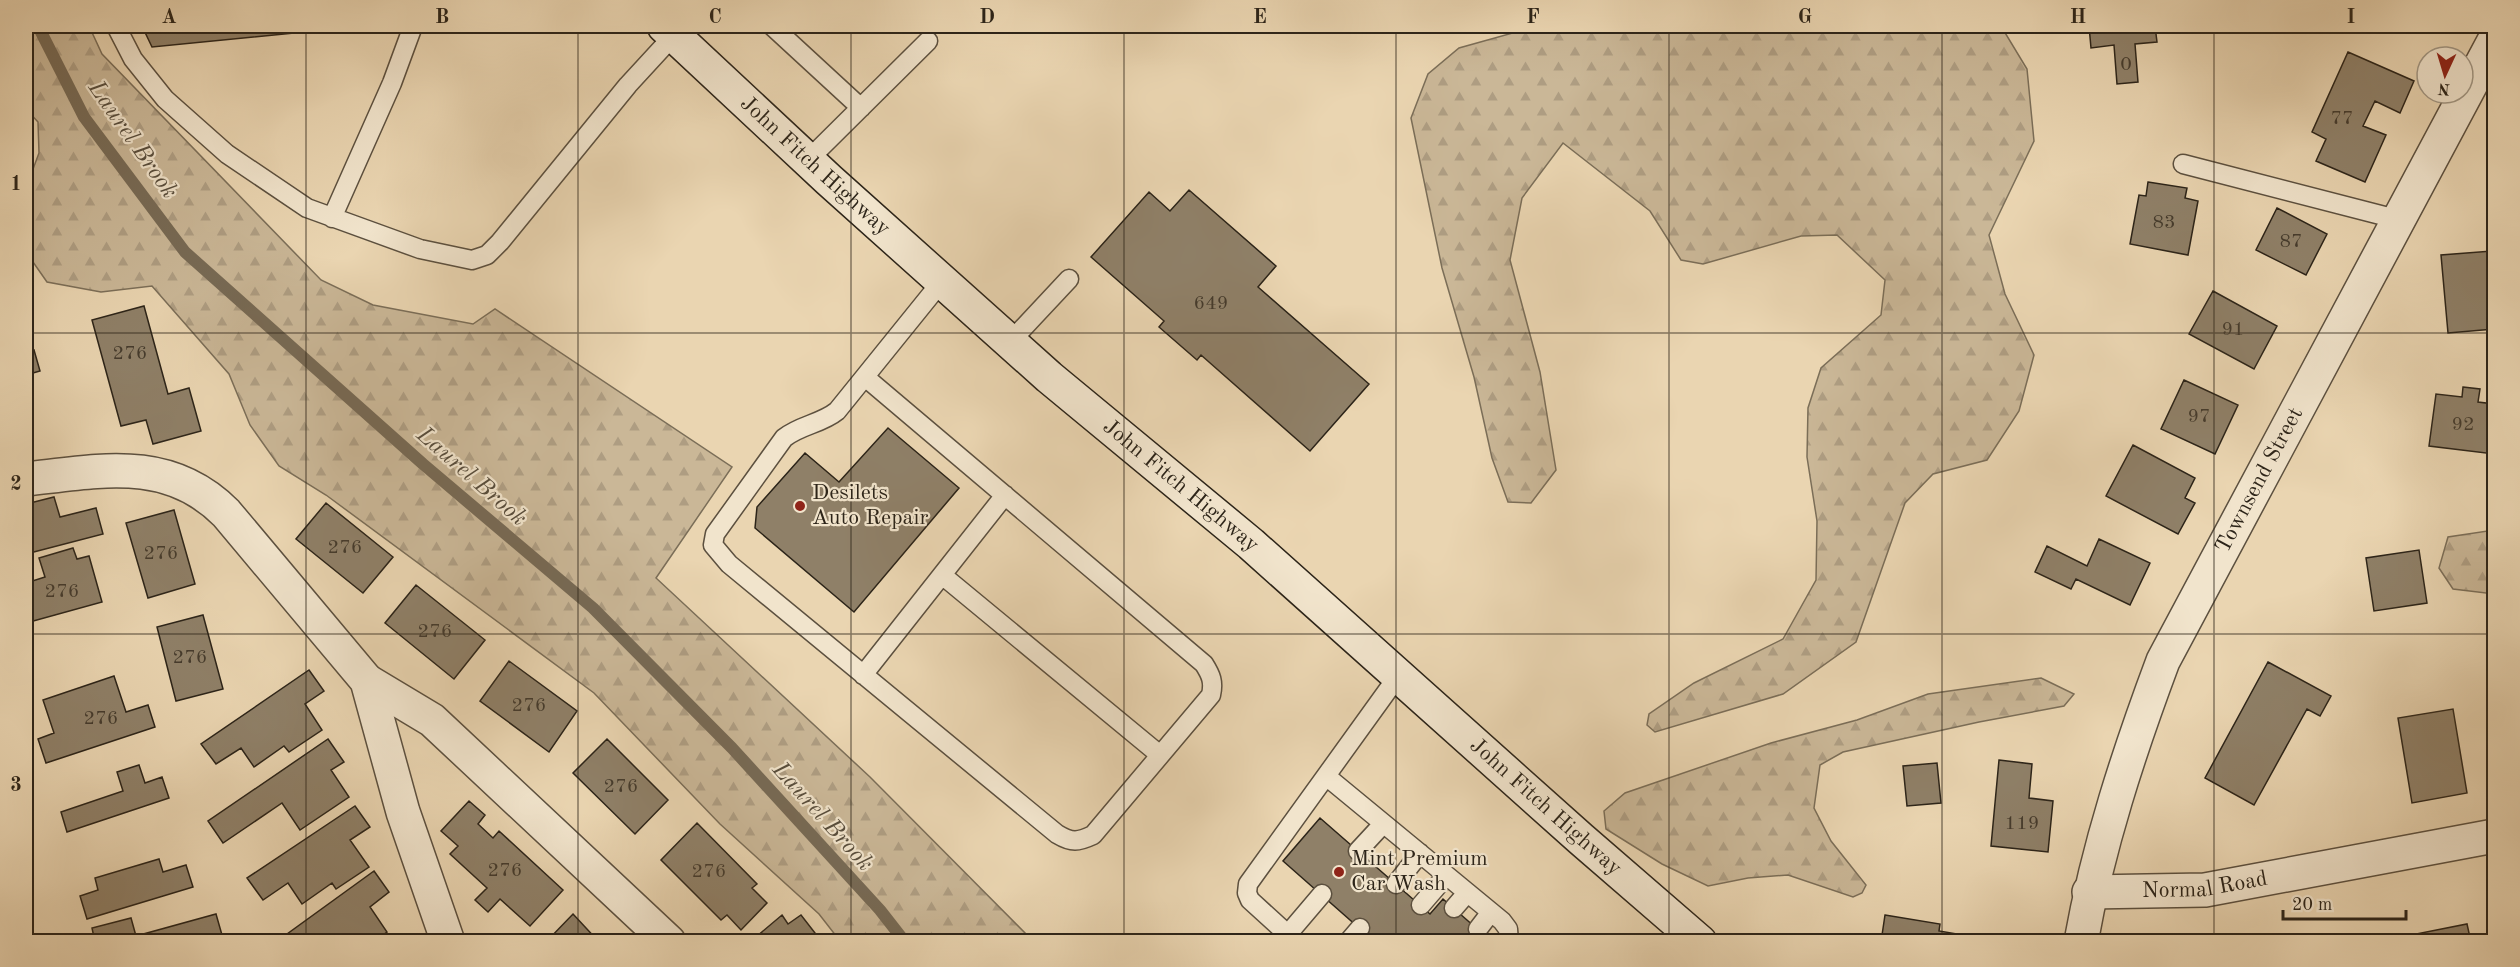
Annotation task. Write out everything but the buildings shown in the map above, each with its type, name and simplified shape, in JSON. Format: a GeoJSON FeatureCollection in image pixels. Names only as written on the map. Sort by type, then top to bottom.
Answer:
{"type":"FeatureCollection","features":[{"type":"Feature","properties":{"kind":"street","name":"John Fitch Highway"},"geometry":{"type":"LineString","coordinates":[[669,29],[808,160],[1010,342],[1251,544],[1581,839],[1700,942]]}},
{"type":"Feature","properties":{"kind":"street","name":"Townsend Street"},"geometry":{"type":"LineString","coordinates":[[2080,942],[2089,892],[2134,738],[2163,661],[2494,41]]}},
{"type":"Feature","properties":{"kind":"street"},"geometry":{"type":"LineString","coordinates":[[26,479],[96,471],[143,472],[174,478],[198,489],[212,499],[367,681],[432,720],[669,942]]}},
{"type":"Feature","properties":{"kind":"street"},"geometry":{"type":"LineString","coordinates":[[367,681],[403,812],[448,942]]}},
{"type":"Feature","properties":{"kind":"street","name":"Normal Road"},"geometry":{"type":"LineString","coordinates":[[2089,892],[2205,890],[2494,836]]}},
{"type":"Feature","properties":{"kind":"lane"},"geometry":{"type":"LineString","coordinates":[[116,26],[133,59],[165,99],[227,154],[307,208],[420,249],[472,260],[487,255],[628,85],[669,29]]}},
{"type":"Feature","properties":{"kind":"lane"},"geometry":{"type":"LineString","coordinates":[[332,218],[392,83],[413,26]]}},
{"type":"Feature","properties":{"kind":"lane"},"geometry":{"type":"LineString","coordinates":[[772,26],[861,108]]}},
{"type":"Feature","properties":{"kind":"lane"},"geometry":{"type":"LineString","coordinates":[[808,160],[928,41]]}},
{"type":"Feature","properties":{"kind":"lane"},"geometry":{"type":"LineString","coordinates":[[2183,164],[2400,220]]}},
{"type":"Feature","properties":{"kind":"lane"},"geometry":{"type":"LineString","coordinates":[[1010,342],[1069,279]]}},
{"type":"Feature","properties":{"kind":"lane"},"geometry":{"type":"LineString","coordinates":[[864,377],[1204,664],[1211,674],[1214,685],[1211,695],[1093,835],[1077,842],[1068,841],[729,564],[713,545],[715,534],[784,438],[794,430],[826,420],[837,411],[864,377],[942,281]]}},
{"type":"Feature","properties":{"kind":"lane"},"geometry":{"type":"LineString","coordinates":[[863,675],[1005,495]]}},
{"type":"Feature","properties":{"kind":"lane"},"geometry":{"type":"LineString","coordinates":[[942,575],[1160,755]]}},
{"type":"Feature","properties":{"kind":"lane"},"geometry":{"type":"LineString","coordinates":[[1322,894],[1292,938],[1250,900],[1246,893],[1248,884],[1398,676]]}},
{"type":"Feature","properties":{"kind":"lane"},"geometry":{"type":"LineString","coordinates":[[1326,776],[1491,912],[1508,929],[1509,942]]}},
{"type":"Feature","properties":{"kind":"lane"},"geometry":{"type":"LineString","coordinates":[[1358,851],[1383,824]]}},
{"type":"Feature","properties":{"kind":"lane"},"geometry":{"type":"LineString","coordinates":[[1396,884],[1420,854]]}},
{"type":"Feature","properties":{"kind":"lane"},"geometry":{"type":"LineString","coordinates":[[1421,905],[1446,876]]}},
{"type":"Feature","properties":{"kind":"lane"},"geometry":{"type":"LineString","coordinates":[[1454,908],[1467,893]]}},
{"type":"Feature","properties":{"kind":"lane"},"geometry":{"type":"LineString","coordinates":[[1478,929],[1491,912]]}},
{"type":"Feature","properties":{"kind":"green space"},"geometry":{"type":"Polygon","coordinates":[[[26,26],[89,26],[102,54],[321,280],[373,305],[473,324],[495,309],[732,467],[656,578],[870,777],[1033,941],[840,941],[819,914],[720,824],[594,693],[326,495],[279,466],[250,425],[229,374],[152,286],[101,292],[47,282],[26,252],[26,188],[39,153],[38,122],[26,109],[26,26]]]}},
{"type":"Feature","properties":{"kind":"green space"},"geometry":{"type":"Polygon","coordinates":[[[1538,26],[2001,26],[2027,69],[2034,141],[1989,235],[2005,294],[2034,355],[2019,411],[1987,460],[1933,474],[1905,503],[1856,642],[1783,694],[1655,732],[1647,725],[1649,714],[1694,683],[1783,639],[1816,580],[1817,521],[1807,457],[1808,408],[1821,368],[1881,315],[1885,280],[1837,235],[1801,236],[1703,264],[1681,260],[1650,211],[1563,143],[1522,198],[1510,260],[1540,372],[1556,470],[1531,503],[1508,502],[1492,458],[1474,377],[1442,268],[1411,118],[1428,74],[1459,48],[1538,26]]]}},
{"type":"Feature","properties":{"kind":"green space"},"geometry":{"type":"Polygon","coordinates":[[[2494,530],[2494,594],[2453,589],[2439,568],[2448,537],[2494,530]]]}},
{"type":"Feature","properties":{"kind":"green space"},"geometry":{"type":"Polygon","coordinates":[[[2041,678],[2074,694],[2064,706],[1843,752],[1820,765],[1814,808],[1831,841],[1866,885],[1862,893],[1853,897],[1788,875],[1748,878],[1708,886],[1662,864],[1606,829],[1604,811],[1625,793],[1771,743],[1857,720],[1928,694],[2041,678]]]}},
{"type":"Feature","properties":{"kind":"waterway","name":"Laurel Brook"},"geometry":{"type":"LineString","coordinates":[[38,26],[84,117],[185,252],[423,464],[593,608],[732,748],[880,910],[905,942]]}},
{"type":"Feature","properties":{"kind":"place","name":"Desilets Auto Repair"},"geometry":{"type":"Point","coordinates":[800,506]}},
{"type":"Feature","properties":{"kind":"place","name":"Mint Premium Car Wash"},"geometry":{"type":"Point","coordinates":[1339,872]}}]}
